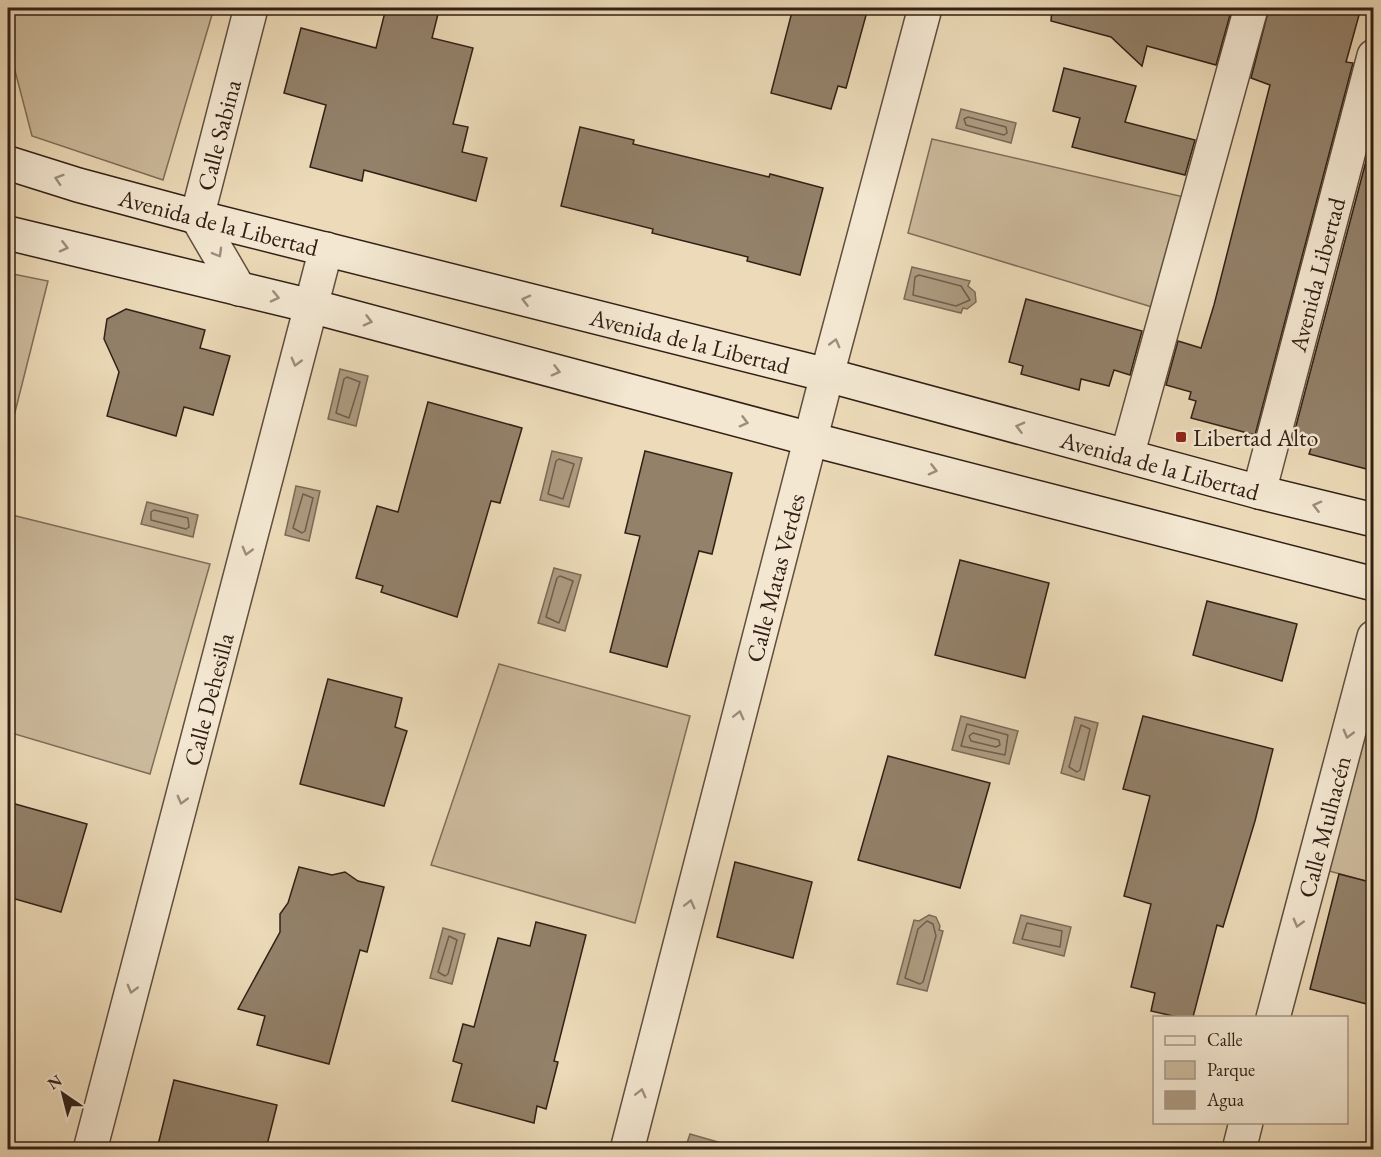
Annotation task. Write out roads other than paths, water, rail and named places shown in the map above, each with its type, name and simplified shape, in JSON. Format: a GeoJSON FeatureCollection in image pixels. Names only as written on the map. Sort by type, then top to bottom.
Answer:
{"type":"FeatureCollection","features":[{"type":"Feature","properties":{"kind":"street","name":"Calle Sabina"},"geometry":{"type":"LineString","coordinates":[[239,289],[197,217],[251,8]]}},
{"type":"Feature","properties":{"kind":"street","name":"Calle Matas Verdes"},"geometry":{"type":"LineString","coordinates":[[627,1149],[810,439],[925,8]]}},
{"type":"Feature","properties":{"kind":"street"},"geometry":{"type":"LineString","coordinates":[[1127,456],[1251,8]]}},
{"type":"Feature","properties":{"kind":"street","name":"Avenida Libertad"},"geometry":{"type":"LineString","coordinates":[[1259,492],[1374,56]]}},
{"type":"Feature","properties":{"kind":"street","name":"Avenida de la Libertad"},"geometry":{"type":"LineString","coordinates":[[8,163],[78,185],[197,217],[827,375],[1259,492],[1374,520]]}},
{"type":"Feature","properties":{"kind":"street"},"geometry":{"type":"LineString","coordinates":[[8,233],[311,306],[810,439],[1374,584]]}},
{"type":"Feature","properties":{"kind":"street","name":"Calle Dehesilla"},"geometry":{"type":"LineString","coordinates":[[90,1149],[326,249]]}},
{"type":"Feature","properties":{"kind":"street","name":"Calle Mulhacén"},"geometry":{"type":"LineString","coordinates":[[1273,1016],[1374,637]]}},
{"type":"Feature","properties":{"kind":"street"},"geometry":{"type":"LineString","coordinates":[[1239,1149],[1245,1124]]}},
{"type":"Feature","properties":{"kind":"water"},"geometry":{"type":"Polygon","coordinates":[[[961,109],[1016,123],[1011,143],[956,128],[961,109]]]}},
{"type":"Feature","properties":{"kind":"water"},"geometry":{"type":"Polygon","coordinates":[[[912,267],[970,281],[968,286],[975,292],[976,302],[967,309],[963,308],[961,313],[904,299],[912,267]]]}},
{"type":"Feature","properties":{"kind":"water"},"geometry":{"type":"Polygon","coordinates":[[[340,369],[368,376],[356,426],[328,419],[340,369]]]}},
{"type":"Feature","properties":{"kind":"water"},"geometry":{"type":"Polygon","coordinates":[[[552,451],[582,458],[569,507],[540,500],[552,451]]]}},
{"type":"Feature","properties":{"kind":"water"},"geometry":{"type":"Polygon","coordinates":[[[296,486],[320,491],[309,541],[285,535],[296,486]]]}},
{"type":"Feature","properties":{"kind":"water"},"geometry":{"type":"Polygon","coordinates":[[[147,502],[198,515],[193,537],[141,524],[147,502]]]}},
{"type":"Feature","properties":{"kind":"water"},"geometry":{"type":"Polygon","coordinates":[[[554,568],[581,575],[565,631],[538,623],[554,568]]]}},
{"type":"Feature","properties":{"kind":"water"},"geometry":{"type":"Polygon","coordinates":[[[961,716],[1018,731],[1009,764],[952,750],[961,716]]]}},
{"type":"Feature","properties":{"kind":"water"},"geometry":{"type":"Polygon","coordinates":[[[1075,717],[1098,723],[1084,780],[1061,773],[1075,717]]]}},
{"type":"Feature","properties":{"kind":"water"},"geometry":{"type":"Polygon","coordinates":[[[929,915],[936,917],[940,926],[939,930],[943,931],[927,991],[897,984],[914,920],[919,921],[929,915]]]}},
{"type":"Feature","properties":{"kind":"water"},"geometry":{"type":"Polygon","coordinates":[[[1021,915],[1071,927],[1064,956],[1013,943],[1021,915]]]}},
{"type":"Feature","properties":{"kind":"water"},"geometry":{"type":"Polygon","coordinates":[[[443,928],[465,934],[452,984],[430,978],[443,928]]]}},
{"type":"Feature","properties":{"kind":"water"},"geometry":{"type":"Polygon","coordinates":[[[690,1134],[718,1142],[716,1149],[685,1149],[690,1134]]]}},
{"type":"Feature","properties":{"kind":"place","name":"Libertad Alto"},"geometry":{"type":"Point","coordinates":[1181,437]}}]}
